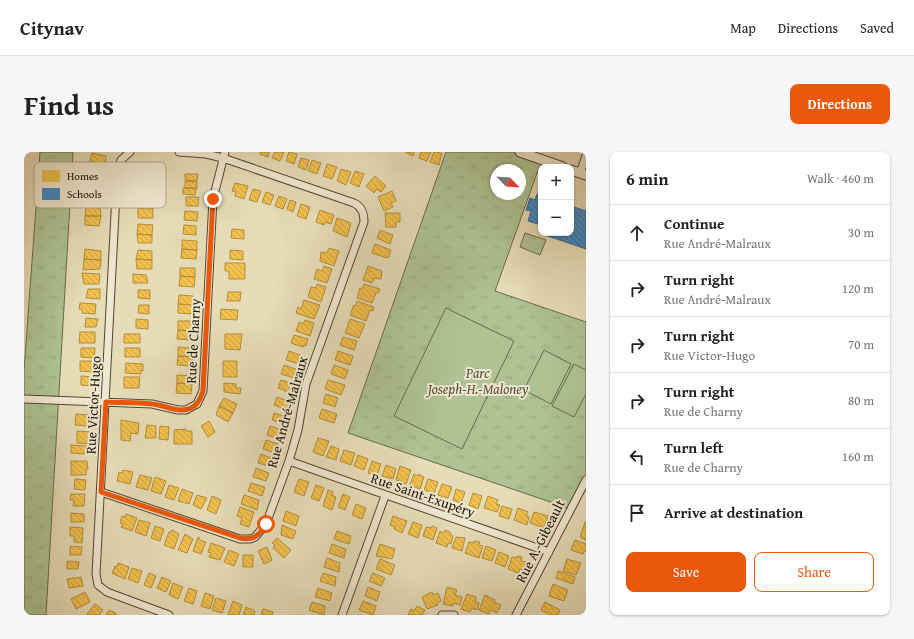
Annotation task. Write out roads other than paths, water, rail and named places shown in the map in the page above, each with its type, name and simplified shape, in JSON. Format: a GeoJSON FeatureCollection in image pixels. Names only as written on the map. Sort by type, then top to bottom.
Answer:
{"type":"FeatureCollection","features":[{"type":"Feature","properties":{"kind":"street","name":"Rue Victor-Hugo"},"geometry":{"type":"LineString","coordinates":[[120,162],[130,152]]}},
{"type":"Feature","properties":{"kind":"street"},"geometry":{"type":"LineString","coordinates":[[179,152],[224,155]]}},
{"type":"Feature","properties":{"kind":"street"},"geometry":{"type":"LineString","coordinates":[[520,152],[554,164]]}},
{"type":"Feature","properties":{"kind":"street","name":"Rue de Charny"},"geometry":{"type":"LineString","coordinates":[[24,399],[152,404],[178,410],[186,410],[192,408],[201,398],[213,199],[224,155]]}},
{"type":"Feature","properties":{"kind":"street","name":"Rue André-Malraux"},"geometry":{"type":"LineString","coordinates":[[101,492],[240,538],[250,539],[259,534],[266,524],[289,461],[298,430],[306,384],[364,216],[360,206],[354,203],[224,155]]}},
{"type":"Feature","properties":{"kind":"street"},"geometry":{"type":"LineString","coordinates":[[583,174],[586,156]]}},
{"type":"Feature","properties":{"kind":"street","name":"Rue Victor-Hugo"},"geometry":{"type":"LineString","coordinates":[[115,208],[96,574],[98,584],[111,594],[170,615]]}},
{"type":"Feature","properties":{"kind":"street","name":"Rue Saint-Exupéry"},"geometry":{"type":"LineString","coordinates":[[289,461],[549,552]]}},
{"type":"Feature","properties":{"kind":"street","name":"Rue A.-Gibeault"},"geometry":{"type":"LineString","coordinates":[[516,615],[586,480]]}},
{"type":"Feature","properties":{"kind":"street"},"geometry":{"type":"LineString","coordinates":[[342,615],[386,496]]}},
{"type":"Feature","properties":{"kind":"street"},"geometry":{"type":"LineString","coordinates":[[442,615],[454,615]]}},
{"type":"Feature","properties":{"kind":"park label","name":"Parc Joseph-H.-Maloney"},"geometry":{"type":"Point","coordinates":[478,382]}}]}
